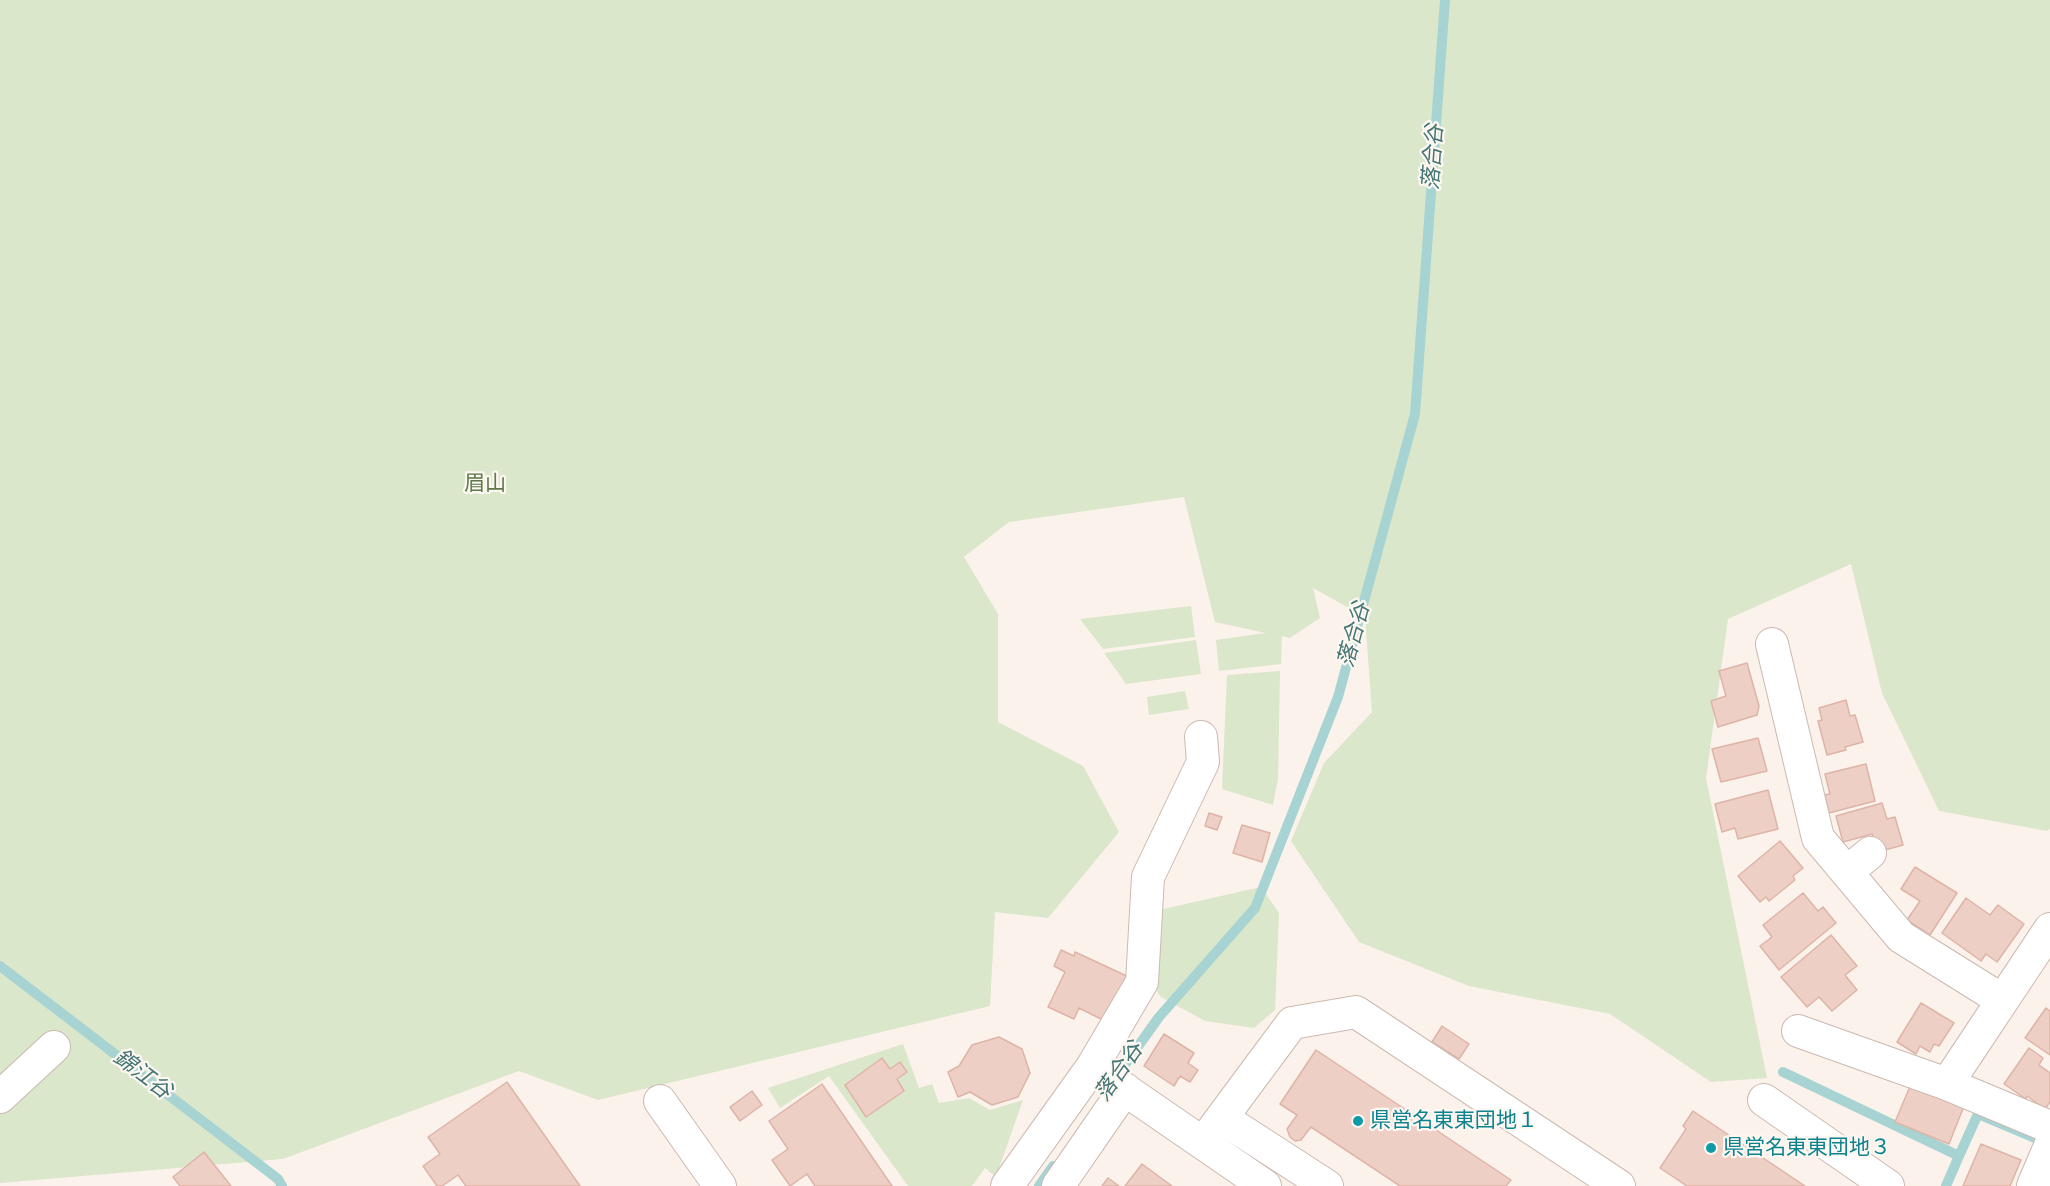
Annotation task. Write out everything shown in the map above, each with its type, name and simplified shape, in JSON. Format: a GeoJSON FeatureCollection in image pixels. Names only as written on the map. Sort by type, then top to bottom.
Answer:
{"type":"FeatureCollection","features":[{"type":"Feature","properties":{"kind":"street"},"geometry":{"type":"LineString","coordinates":[[1772,644],[1818,838],[1858,862],[1901,937],[2002,1000]]}},
{"type":"Feature","properties":{"kind":"street"},"geometry":{"type":"LineString","coordinates":[[1058,1186],[1110,1079],[1142,982],[1148,877],[1203,762],[1201,737]]}},
{"type":"Feature","properties":{"kind":"street"},"geometry":{"type":"LineString","coordinates":[[1947,1084],[2050,929]]}},
{"type":"Feature","properties":{"kind":"street"},"geometry":{"type":"LineString","coordinates":[[1203,1143],[1292,1023],[1356,1012],[1620,1186]]}},
{"type":"Feature","properties":{"kind":"street"},"geometry":{"type":"LineString","coordinates":[[1798,1031],[1947,1084],[2050,1127]]}},
{"type":"Feature","properties":{"kind":"street"},"geometry":{"type":"LineString","coordinates":[[0,1098],[54,1047]]}},
{"type":"Feature","properties":{"kind":"street"},"geometry":{"type":"LineString","coordinates":[[1110,1079],[1265,1186]]}},
{"type":"Feature","properties":{"kind":"street"},"geometry":{"type":"LineString","coordinates":[[1007,1186],[1110,1079]]}},
{"type":"Feature","properties":{"kind":"street"},"geometry":{"type":"LineString","coordinates":[[1764,1100],[1888,1186]]}},
{"type":"Feature","properties":{"kind":"street"},"geometry":{"type":"LineString","coordinates":[[660,1101],[720,1186]]}},
{"type":"Feature","properties":{"kind":"street"},"geometry":{"type":"LineString","coordinates":[[1222,1118],[1327,1186]]}},
{"type":"Feature","properties":{"kind":"street"},"geometry":{"type":"LineString","coordinates":[[2033,1186],[2050,1146]]}},
{"type":"Feature","properties":{"kind":"green space","name":"眉山"},"geometry":{"type":"Polygon","coordinates":[[[0,0],[2050,0],[2050,829],[2047,831],[1939,811],[1882,693],[1851,564],[1728,619],[1706,778],[1767,1078],[1711,1082],[1610,1014],[1469,986],[1359,942],[1291,841],[1324,763],[1372,712],[1365,617],[1313,588],[1320,618],[1290,638],[1282,636],[1281,664],[1219,671],[1216,640],[1266,633],[1215,622],[1184,497],[1009,522],[964,557],[998,614],[998,722],[1083,766],[1119,832],[1048,918],[995,912],[990,1006],[598,1100],[519,1071],[283,1159],[0,1183],[0,0]]]}},
{"type":"Feature","properties":{"kind":"green space"},"geometry":{"type":"Polygon","coordinates":[[[1191,606],[1195,637],[1103,649],[1080,619],[1191,606]]]}},
{"type":"Feature","properties":{"kind":"green space"},"geometry":{"type":"Polygon","coordinates":[[[1196,640],[1201,674],[1126,684],[1104,653],[1196,640]]]}},
{"type":"Feature","properties":{"kind":"green space"},"geometry":{"type":"Polygon","coordinates":[[[1280,671],[1278,779],[1273,805],[1222,789],[1227,675],[1280,671]]]}},
{"type":"Feature","properties":{"kind":"green space"},"geometry":{"type":"Polygon","coordinates":[[[1185,691],[1189,709],[1149,715],[1147,697],[1185,691]]]}},
{"type":"Feature","properties":{"kind":"green space"},"geometry":{"type":"Polygon","coordinates":[[[1261,887],[1279,913],[1275,1010],[1254,1028],[1205,1021],[1161,997],[1148,978],[1159,910],[1261,887]]]}},
{"type":"Feature","properties":{"kind":"green space"},"geometry":{"type":"Polygon","coordinates":[[[903,1044],[919,1088],[932,1084],[939,1103],[969,1098],[990,1110],[1023,1100],[996,1177],[985,1168],[972,1186],[908,1186],[829,1076],[780,1108],[768,1088],[903,1044]]]}},
{"type":"Feature","properties":{"kind":"building"},"geometry":{"type":"Polygon","coordinates":[[[1747,663],[1759,706],[1757,715],[1718,727],[1711,701],[1726,696],[1719,671],[1747,663]]]}},
{"type":"Feature","properties":{"kind":"building"},"geometry":{"type":"Polygon","coordinates":[[[1846,700],[1850,716],[1855,715],[1863,742],[1827,755],[1818,721],[1822,720],[1819,708],[1846,700]]]}},
{"type":"Feature","properties":{"kind":"building"},"geometry":{"type":"Polygon","coordinates":[[[1758,738],[1767,771],[1721,782],[1712,749],[1758,738]]]}},
{"type":"Feature","properties":{"kind":"building"},"geometry":{"type":"Polygon","coordinates":[[[1866,764],[1875,801],[1829,813],[1824,795],[1830,794],[1825,774],[1866,764]]]}},
{"type":"Feature","properties":{"kind":"building"},"geometry":{"type":"Polygon","coordinates":[[[1768,790],[1778,829],[1738,839],[1735,828],[1722,832],[1715,804],[1768,790]]]}},
{"type":"Feature","properties":{"kind":"building"},"geometry":{"type":"Polygon","coordinates":[[[1882,803],[1887,819],[1895,817],[1903,845],[1878,852],[1872,834],[1843,842],[1836,816],[1882,803]]]}},
{"type":"Feature","properties":{"kind":"building"},"geometry":{"type":"Polygon","coordinates":[[[1209,813],[1222,817],[1217,830],[1205,826],[1209,813]]]}},
{"type":"Feature","properties":{"kind":"building"},"geometry":{"type":"Polygon","coordinates":[[[1242,825],[1270,833],[1262,862],[1233,853],[1242,825]]]}},
{"type":"Feature","properties":{"kind":"building"},"geometry":{"type":"Polygon","coordinates":[[[1780,841],[1803,868],[1793,876],[1795,880],[1769,901],[1766,897],[1760,902],[1738,876],[1780,841]]]}},
{"type":"Feature","properties":{"kind":"building"},"geometry":{"type":"Polygon","coordinates":[[[1915,867],[1957,893],[1930,935],[1907,920],[1920,901],[1901,889],[1915,867]]]}},
{"type":"Feature","properties":{"kind":"building"},"geometry":{"type":"Polygon","coordinates":[[[1803,893],[1818,911],[1823,907],[1836,923],[1779,970],[1760,946],[1772,937],[1763,925],[1803,893]]]}},
{"type":"Feature","properties":{"kind":"building"},"geometry":{"type":"Polygon","coordinates":[[[1966,898],[1990,915],[1998,905],[2024,924],[1997,962],[1986,954],[1981,961],[1942,933],[1966,898]]]}},
{"type":"Feature","properties":{"kind":"building"},"geometry":{"type":"Polygon","coordinates":[[[1831,935],[1857,966],[1845,975],[1857,990],[1832,1011],[1819,997],[1807,1007],[1781,977],[1831,935]]]}},
{"type":"Feature","properties":{"kind":"building"},"geometry":{"type":"Polygon","coordinates":[[[1061,950],[1074,956],[1075,952],[1129,977],[1107,1022],[1079,1008],[1074,1019],[1048,1007],[1065,972],[1054,966],[1061,950]]]}},
{"type":"Feature","properties":{"kind":"building"},"geometry":{"type":"Polygon","coordinates":[[[1921,1003],[1954,1023],[1939,1046],[1934,1044],[1930,1052],[1920,1046],[1916,1054],[1897,1042],[1921,1003]]]}},
{"type":"Feature","properties":{"kind":"building"},"geometry":{"type":"Polygon","coordinates":[[[2046,1008],[2050,1011],[2050,1055],[2025,1038],[2046,1008]]]}},
{"type":"Feature","properties":{"kind":"building"},"geometry":{"type":"Polygon","coordinates":[[[1442,1026],[1469,1044],[1459,1059],[1432,1042],[1442,1026]]]}},
{"type":"Feature","properties":{"kind":"building"},"geometry":{"type":"Polygon","coordinates":[[[1164,1034],[1194,1053],[1188,1063],[1198,1070],[1190,1082],[1180,1076],[1174,1086],[1144,1066],[1164,1034]]]}},
{"type":"Feature","properties":{"kind":"building"},"geometry":{"type":"Polygon","coordinates":[[[999,1037],[1022,1049],[1030,1073],[1018,1097],[992,1105],[970,1092],[958,1097],[948,1072],[959,1066],[972,1045],[999,1037]]]}},
{"type":"Feature","properties":{"kind":"building"},"geometry":{"type":"Polygon","coordinates":[[[2029,1048],[2043,1058],[2039,1065],[2050,1073],[2050,1102],[2045,1109],[2004,1084],[2029,1048]]]}},
{"type":"Feature","properties":{"kind":"building","name":"県営名東東団地１"},"geometry":{"type":"Polygon","coordinates":[[[1316,1050],[1511,1180],[1506,1186],[1400,1186],[1311,1127],[1301,1140],[1295,1141],[1290,1137],[1287,1129],[1297,1115],[1280,1104],[1316,1050]]]}},
{"type":"Feature","properties":{"kind":"building"},"geometry":{"type":"Polygon","coordinates":[[[882,1058],[890,1069],[900,1062],[907,1072],[897,1079],[904,1091],[866,1117],[845,1085],[882,1058]]]}},
{"type":"Feature","properties":{"kind":"building"},"geometry":{"type":"Polygon","coordinates":[[[507,1082],[580,1186],[466,1186],[458,1175],[442,1186],[437,1186],[423,1166],[440,1154],[428,1137],[507,1082]]]}},
{"type":"Feature","properties":{"kind":"building"},"geometry":{"type":"Polygon","coordinates":[[[822,1084],[892,1186],[815,1186],[807,1174],[790,1186],[772,1160],[788,1149],[769,1121],[822,1084]]]}},
{"type":"Feature","properties":{"kind":"building"},"geometry":{"type":"Polygon","coordinates":[[[1911,1084],[1964,1106],[1949,1144],[1895,1122],[1911,1084]]]}},
{"type":"Feature","properties":{"kind":"building"},"geometry":{"type":"Polygon","coordinates":[[[752,1091],[762,1105],[740,1121],[730,1107],[752,1091]]]}},
{"type":"Feature","properties":{"kind":"building","name":"県営名東東団地３"},"geometry":{"type":"Polygon","coordinates":[[[1693,1111],[1805,1186],[1687,1186],[1660,1168],[1686,1129],[1683,1126],[1693,1111]]]}},
{"type":"Feature","properties":{"kind":"building"},"geometry":{"type":"Polygon","coordinates":[[[1981,1144],[2021,1160],[2010,1186],[1963,1186],[1981,1144]]]}},
{"type":"Feature","properties":{"kind":"building"},"geometry":{"type":"Polygon","coordinates":[[[204,1152],[231,1186],[180,1186],[173,1177],[204,1152]]]}},
{"type":"Feature","properties":{"kind":"building"},"geometry":{"type":"Polygon","coordinates":[[[1142,1164],[1172,1186],[1125,1186],[1142,1164]]]}},
{"type":"Feature","properties":{"kind":"building"},"geometry":{"type":"Polygon","coordinates":[[[1108,1178],[1119,1186],[1102,1186],[1108,1178]]]}},
{"type":"Feature","properties":{"kind":"waterway","name":"落合谷"},"geometry":{"type":"LineString","coordinates":[[1114,1080],[1159,1017],[1255,908],[1338,697],[1415,414],[1445,0]]}},
{"type":"Feature","properties":{"kind":"waterway","name":"錦江谷"},"geometry":{"type":"LineString","coordinates":[[0,966],[278,1179],[282,1186]]}},
{"type":"Feature","properties":{"kind":"waterway"},"geometry":{"type":"LineString","coordinates":[[1783,1072],[1959,1156],[1978,1114],[2049,1144]]}},
{"type":"Feature","properties":{"kind":"waterway"},"geometry":{"type":"LineString","coordinates":[[1946,1186],[1959,1156]]}},
{"type":"Feature","properties":{"kind":"waterway","name":"落合谷"},"geometry":{"type":"LineString","coordinates":[[1039,1186],[1053,1166]]}},
{"type":"Feature","properties":{"kind":"place","name":"県営名東東団地１"},"geometry":{"type":"Point","coordinates":[1358,1121]}},
{"type":"Feature","properties":{"kind":"place","name":"県営名東東団地３"},"geometry":{"type":"Point","coordinates":[1711,1148]}}]}
